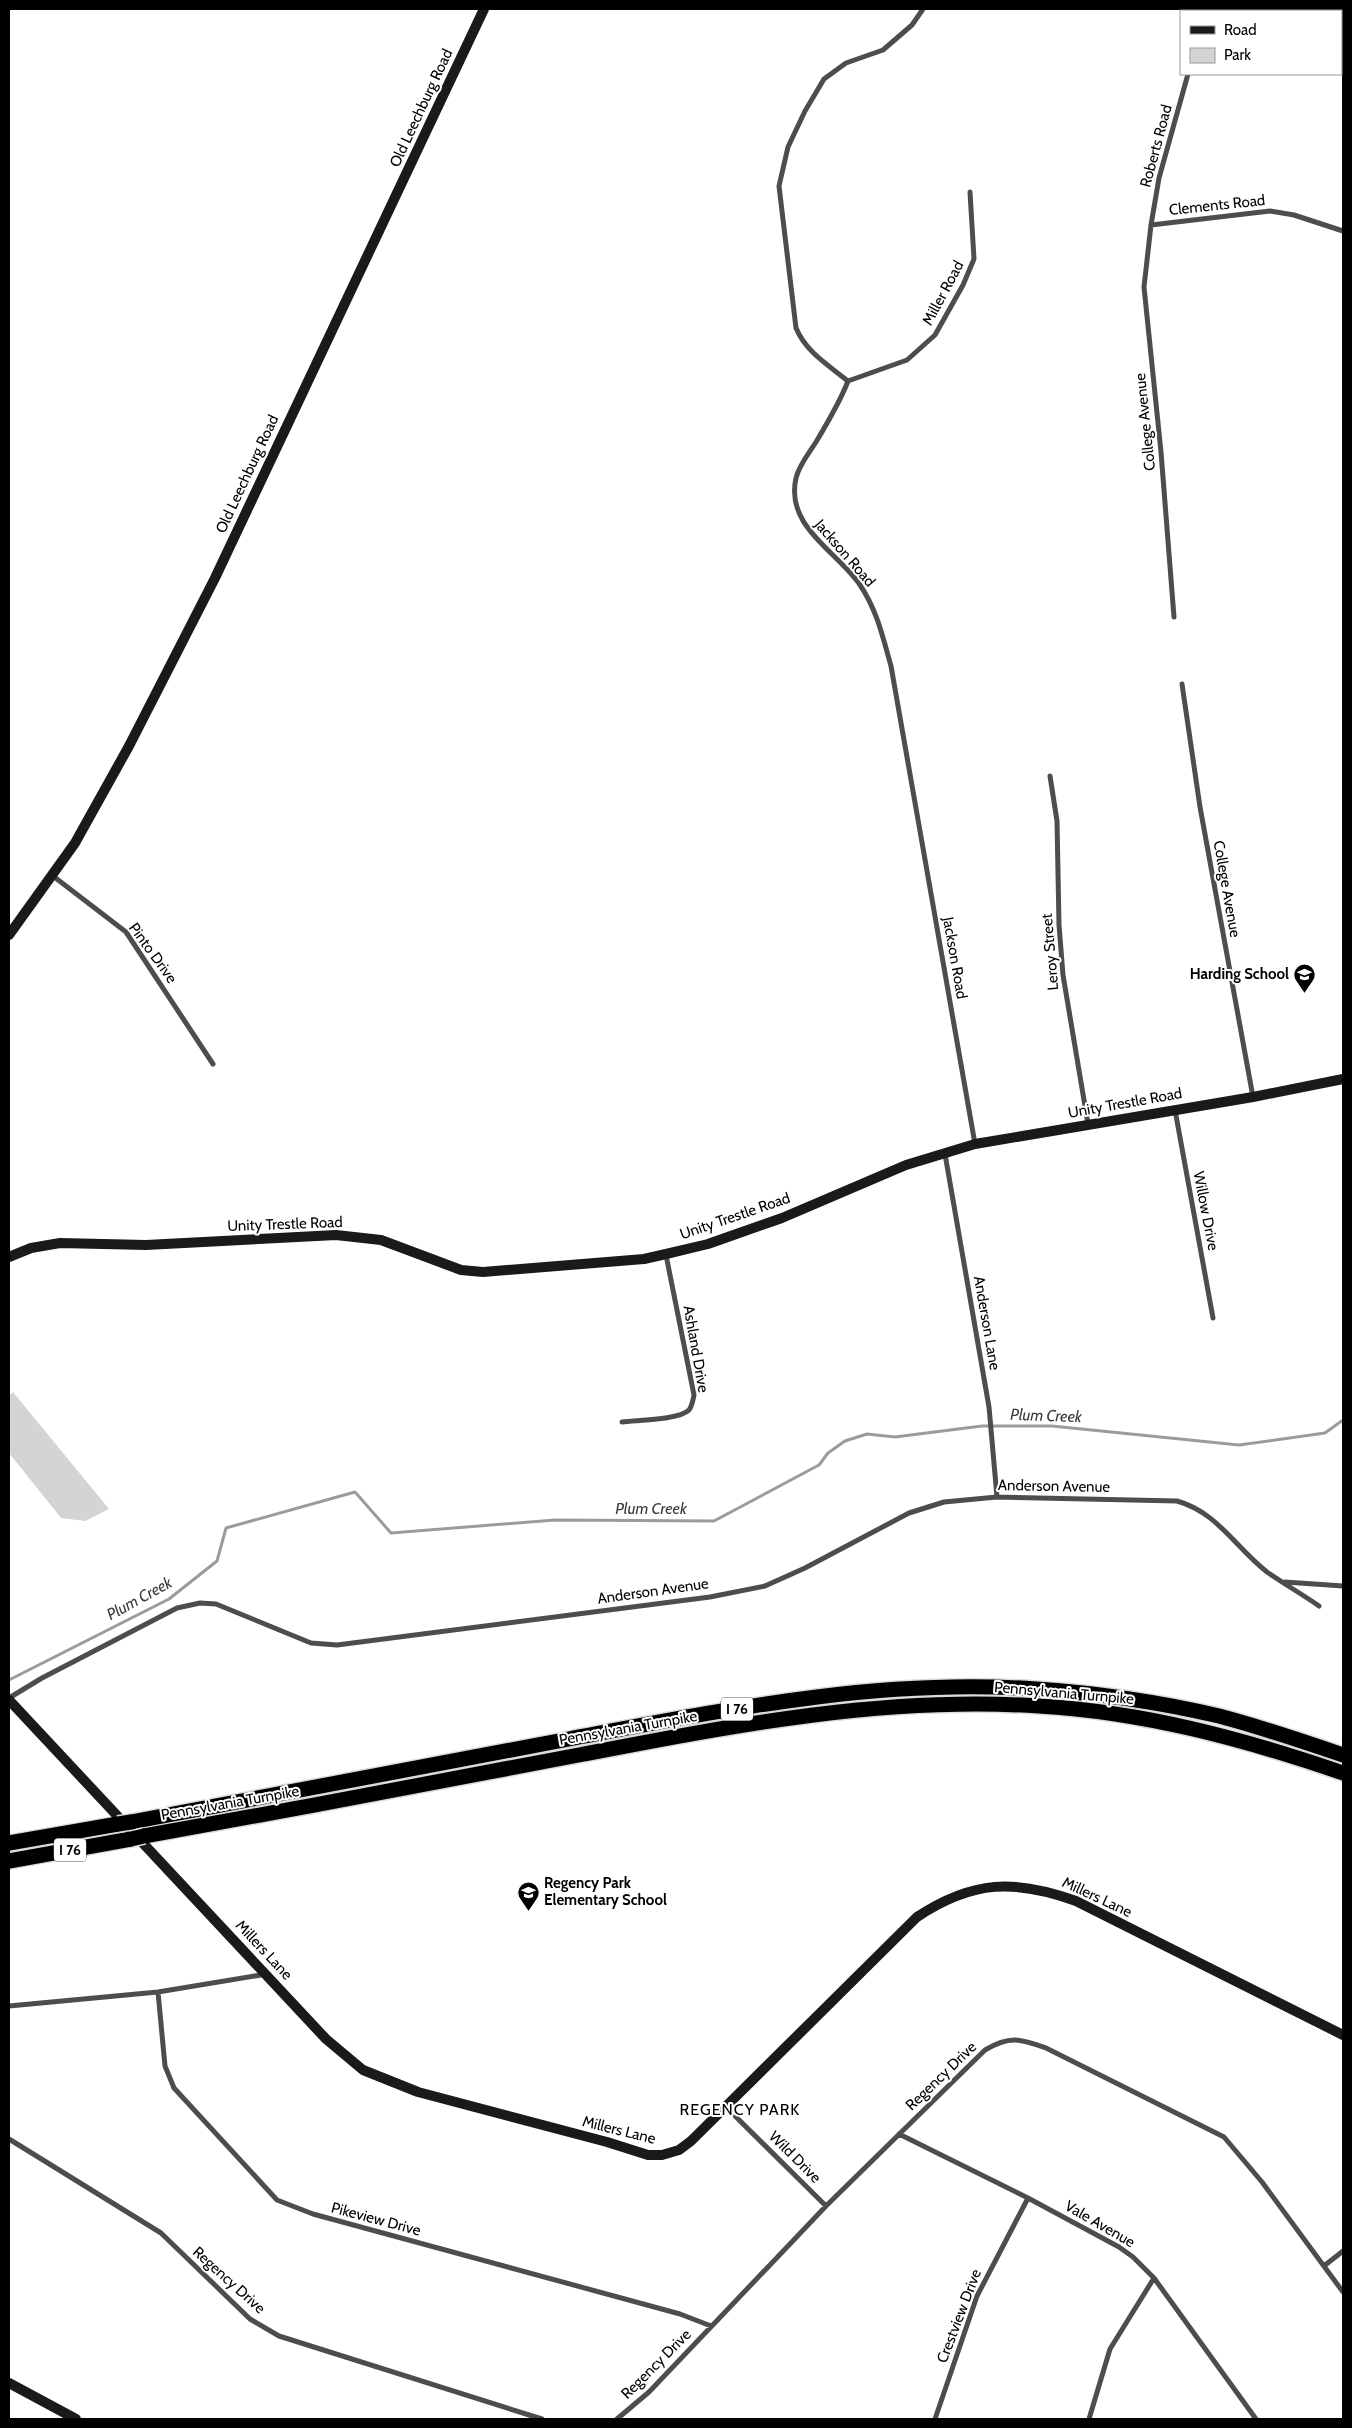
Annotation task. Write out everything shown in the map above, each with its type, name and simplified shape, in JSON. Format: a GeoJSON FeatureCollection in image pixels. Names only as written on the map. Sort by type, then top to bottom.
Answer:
{"type":"FeatureCollection","features":[{"type":"Feature","properties":{"kind":"highway","name":"Pennsylvania Turnpike"},"geometry":{"type":"LineString","coordinates":[[9,1843],[649,1724],[831,1694],[901,1689],[960,1687],[1035,1688],[1106,1696],[1220,1717],[1343,1755]]}},
{"type":"Feature","properties":{"kind":"highway","name":"Pennsylvania Turnpike"},"geometry":{"type":"LineString","coordinates":[[9,1861],[771,1720],[887,1706],[936,1704],[1040,1706],[1136,1717],[1238,1739],[1343,1773]]}},
{"type":"Feature","properties":{"kind":"street","name":"Old Leechburg Road"},"geometry":{"type":"LineString","coordinates":[[9,935],[53,876],[104,793],[215,578],[484,9]]}},
{"type":"Feature","properties":{"kind":"street"},"geometry":{"type":"LineString","coordinates":[[848,381],[813,353],[801,340],[796,328],[779,186],[788,147],[805,110],[824,79],[846,63],[883,50],[912,25],[923,9]]}},
{"type":"Feature","properties":{"kind":"street","name":"Roberts Road"},"geometry":{"type":"LineString","coordinates":[[1150,225],[1159,178],[1188,75]]}},
{"type":"Feature","properties":{"kind":"street","name":"Miller Road"},"geometry":{"type":"LineString","coordinates":[[848,381],[907,360],[935,335],[974,259],[970,192]]}},
{"type":"Feature","properties":{"kind":"street","name":"Clements Road"},"geometry":{"type":"LineString","coordinates":[[1150,225],[1270,211],[1294,215],[1343,231]]}},
{"type":"Feature","properties":{"kind":"street","name":"College Avenue"},"geometry":{"type":"LineString","coordinates":[[1150,225],[1144,287],[1161,452],[1174,617]]}},
{"type":"Feature","properties":{"kind":"street","name":"Jackson Road"},"geometry":{"type":"LineString","coordinates":[[848,381],[842,396],[802,464],[796,479],[795,498],[805,526],[859,583],[875,611],[892,666],[975,1144]]}},
{"type":"Feature","properties":{"kind":"street","name":"College Avenue"},"geometry":{"type":"LineString","coordinates":[[1182,684],[1200,807],[1253,1097]]}},
{"type":"Feature","properties":{"kind":"street","name":"Leroy Street"},"geometry":{"type":"LineString","coordinates":[[1050,776],[1057,821],[1059,926],[1063,976],[1088,1124]]}},
{"type":"Feature","properties":{"kind":"street","name":"Pinto Drive"},"geometry":{"type":"LineString","coordinates":[[53,876],[126,932],[213,1064]]}},
{"type":"Feature","properties":{"kind":"street","name":"Unity Trestle Road"},"geometry":{"type":"LineString","coordinates":[[9,1256],[31,1248],[60,1243],[146,1245],[336,1235],[381,1240],[461,1270],[483,1272],[644,1259],[717,1241],[782,1218],[906,1165],[975,1144],[1253,1097],[1343,1079]]}},
{"type":"Feature","properties":{"kind":"street","name":"Willow Drive"},"geometry":{"type":"LineString","coordinates":[[1175,1110],[1213,1318]]}},
{"type":"Feature","properties":{"kind":"street","name":"Anderson Lane"},"geometry":{"type":"LineString","coordinates":[[944,1154],[989,1407],[997,1497]]}},
{"type":"Feature","properties":{"kind":"street","name":"Ashland Drive"},"geometry":{"type":"LineString","coordinates":[[622,1422],[680,1415],[690,1409],[693,1402],[694,1395],[666,1254]]}},
{"type":"Feature","properties":{"kind":"street","name":"Anderson Avenue"},"geometry":{"type":"LineString","coordinates":[[9,1699],[67,1665],[178,1608],[191,1604],[216,1604],[311,1643],[337,1645],[710,1597],[766,1586],[805,1568],[909,1513],[944,1502],[997,1497],[1176,1501],[1192,1505],[1213,1519],[1268,1572],[1319,1606]]}},
{"type":"Feature","properties":{"kind":"street"},"geometry":{"type":"LineString","coordinates":[[1284,1582],[1343,1586]]}},
{"type":"Feature","properties":{"kind":"street","name":"Millers Lane"},"geometry":{"type":"LineString","coordinates":[[9,1699],[326,2039],[362,2070],[418,2092],[599,2140],[648,2155],[662,2155],[679,2150],[917,1917],[954,1896],[980,1888],[1027,1887],[1044,1889],[1076,1901],[1343,2035]]}},
{"type":"Feature","properties":{"kind":"street"},"geometry":{"type":"LineString","coordinates":[[9,2006],[158,1992],[267,1974]]}},
{"type":"Feature","properties":{"kind":"street","name":"Pikeview Drive"},"geometry":{"type":"LineString","coordinates":[[158,1992],[165,2066],[174,2088],[277,2200],[313,2214],[680,2314],[711,2326]]}},
{"type":"Feature","properties":{"kind":"street","name":"Regency Drive"},"geometry":{"type":"LineString","coordinates":[[617,2419],[649,2392],[826,2206],[985,2050],[997,2043],[1022,2039],[1046,2048],[1110,2078],[1224,2137],[1262,2182],[1343,2292]]}},
{"type":"Feature","properties":{"kind":"street","name":"Wild Drive"},"geometry":{"type":"LineString","coordinates":[[725,2106],[826,2206]]}},
{"type":"Feature","properties":{"kind":"street","name":"Vale Avenue"},"geometry":{"type":"LineString","coordinates":[[899,2134],[1028,2198],[1120,2247],[1134,2257],[1154,2278],[1256,2419]]}},
{"type":"Feature","properties":{"kind":"street","name":"Regency Drive"},"geometry":{"type":"LineString","coordinates":[[9,2139],[161,2233],[250,2319],[279,2336],[542,2419]]}},
{"type":"Feature","properties":{"kind":"street","name":"Crestview Drive"},"geometry":{"type":"LineString","coordinates":[[935,2419],[977,2296],[1028,2198]]}},
{"type":"Feature","properties":{"kind":"street"},"geometry":{"type":"LineString","coordinates":[[1324,2266],[1343,2251]]}},
{"type":"Feature","properties":{"kind":"street"},"geometry":{"type":"LineString","coordinates":[[1088,2419],[1110,2349],[1154,2278]]}},
{"type":"Feature","properties":{"kind":"street"},"geometry":{"type":"LineString","coordinates":[[9,2383],[76,2419]]}},
{"type":"Feature","properties":{"kind":"green space"},"geometry":{"type":"Polygon","coordinates":[[[13,1392],[109,1509],[85,1521],[61,1518],[9,1453],[9,1396],[13,1392]]]}},
{"type":"Feature","properties":{"kind":"waterway","name":"Plum Creek"},"geometry":{"type":"LineString","coordinates":[[9,1680],[169,1599],[217,1561],[226,1528],[355,1492],[391,1533],[555,1520],[714,1521],[819,1465],[828,1453],[845,1441],[867,1434],[895,1437],[982,1426],[1052,1426],[1239,1445],[1325,1433],[1343,1420]]}},
{"type":"Feature","properties":{"kind":"place","name":"Harding School"},"geometry":{"type":"Point","coordinates":[1305,993]}},
{"type":"Feature","properties":{"kind":"place","name":"Regency Park Elementary School"},"geometry":{"type":"Point","coordinates":[528,1911]}},
{"type":"Feature","properties":{"kind":"district","name":"REGENCY PARK"},"geometry":{"type":"Point","coordinates":[740,2109]}}]}
